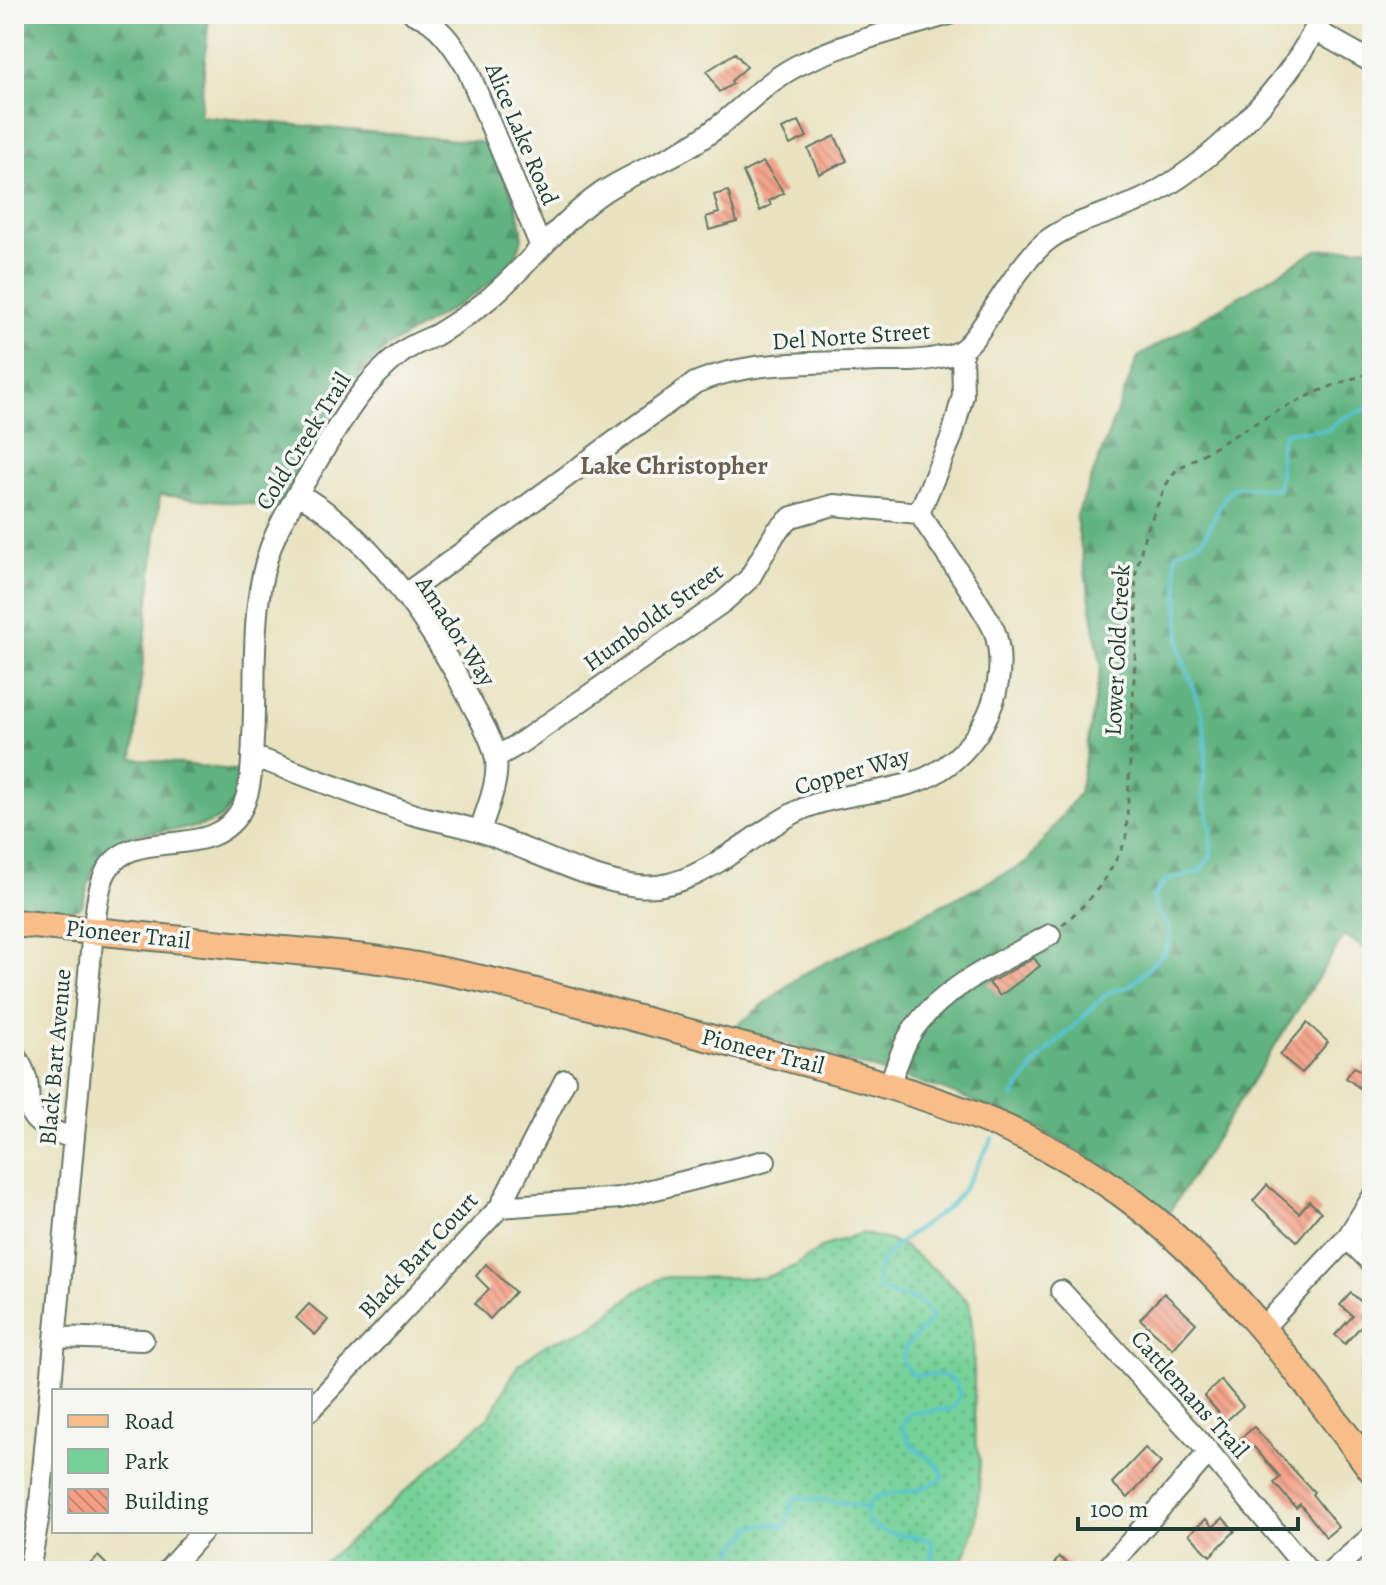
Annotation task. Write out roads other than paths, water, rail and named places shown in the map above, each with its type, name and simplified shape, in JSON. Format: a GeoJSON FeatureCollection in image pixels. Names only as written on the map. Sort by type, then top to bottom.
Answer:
{"type":"FeatureCollection","features":[{"type":"Feature","properties":{"kind":"main road","name":"Pioneer Trail"},"geometry":{"type":"LineString","coordinates":[[14,923],[356,957],[448,972],[889,1085],[983,1117],[1021,1134],[1089,1172],[1133,1202],[1184,1245],[1211,1271],[1261,1330],[1372,1470]]}},
{"type":"Feature","properties":{"kind":"street","name":"Cold Creek Trail"},"geometry":{"type":"LineString","coordinates":[[93,930],[101,886],[112,864],[122,854],[209,838],[233,823],[243,807],[252,756],[257,626],[262,583],[276,534],[362,388],[404,350],[467,316],[601,194],[691,146],[771,81],[804,62],[949,14]]}},
{"type":"Feature","properties":{"kind":"street","name":"Alice Lake Road"},"geometry":{"type":"LineString","coordinates":[[420,15],[454,44],[467,68],[541,247]]}},
{"type":"Feature","properties":{"kind":"street"},"geometry":{"type":"LineString","coordinates":[[1318,22],[1372,62]]}},
{"type":"Feature","properties":{"kind":"street","name":"Del Norte Street"},"geometry":{"type":"LineString","coordinates":[[404,595],[695,383],[721,372],[800,364],[917,360],[962,350],[1045,242],[1171,184],[1208,157],[1277,84],[1318,22]]}},
{"type":"Feature","properties":{"kind":"street"},"geometry":{"type":"LineString","coordinates":[[919,513],[956,422],[963,395],[962,350]]}},
{"type":"Feature","properties":{"kind":"street","name":"Amador Way"},"geometry":{"type":"LineString","coordinates":[[298,494],[319,506],[353,535],[404,595],[431,632],[462,684],[496,757]]}},
{"type":"Feature","properties":{"kind":"street","name":"Humboldt Street"},"geometry":{"type":"LineString","coordinates":[[496,757],[723,602],[749,579],[776,532],[792,517],[834,505],[919,513]]}},
{"type":"Feature","properties":{"kind":"street","name":"Copper Way"},"geometry":{"type":"LineString","coordinates":[[252,756],[416,815],[480,831],[611,882],[662,887],[683,882],[812,804],[915,782],[943,770],[962,754],[977,735],[996,688],[999,661],[996,634],[919,513]]}},
{"type":"Feature","properties":{"kind":"street"},"geometry":{"type":"LineString","coordinates":[[480,831],[497,771],[496,757]]}},
{"type":"Feature","properties":{"kind":"street","name":"Black Bart Avenue"},"geometry":{"type":"LineString","coordinates":[[29,1571],[39,1514],[57,1337],[93,930]]}},
{"type":"Feature","properties":{"kind":"street"},"geometry":{"type":"LineString","coordinates":[[889,1085],[913,1029],[937,1003],[965,982],[1050,935]]}},
{"type":"Feature","properties":{"kind":"street"},"geometry":{"type":"LineString","coordinates":[[14,1055],[24,1068],[25,1104],[30,1120],[47,1131],[74,1138]]}},
{"type":"Feature","properties":{"kind":"street","name":"Black Bart Court"},"geometry":{"type":"LineString","coordinates":[[312,1408],[500,1207],[565,1080]]}},
{"type":"Feature","properties":{"kind":"street"},"geometry":{"type":"LineString","coordinates":[[500,1207],[620,1198],[765,1161]]}},
{"type":"Feature","properties":{"kind":"street"},"geometry":{"type":"LineString","coordinates":[[1261,1330],[1347,1238],[1372,1198]]}},
{"type":"Feature","properties":{"kind":"street"},"geometry":{"type":"LineString","coordinates":[[1347,1238],[1372,1263]]}},
{"type":"Feature","properties":{"kind":"street","name":"Cattlemans Trail"},"geometry":{"type":"LineString","coordinates":[[1061,1291],[1209,1452],[1308,1571]]}},
{"type":"Feature","properties":{"kind":"street"},"geometry":{"type":"LineString","coordinates":[[57,1337],[143,1340]]}},
{"type":"Feature","properties":{"kind":"street"},"geometry":{"type":"LineString","coordinates":[[1105,1571],[1209,1452]]}},
{"type":"Feature","properties":{"kind":"street"},"geometry":{"type":"LineString","coordinates":[[167,1571],[201,1533]]}},
{"type":"Feature","properties":{"kind":"street"},"geometry":{"type":"LineString","coordinates":[[1332,1571],[1372,1536]]}},
{"type":"Feature","properties":{"kind":"waterway"},"geometry":{"type":"LineString","coordinates":[[1013,1097],[1039,1060],[1109,992],[1129,987],[1163,954],[1170,941],[1169,928],[1155,907],[1154,896],[1165,881],[1200,871],[1211,856],[1211,830],[1203,795],[1206,752],[1203,717],[1180,650],[1177,552],[1203,540],[1233,487],[1278,487],[1285,432],[1328,430],[1340,419],[1372,407]]}},
{"type":"Feature","properties":{"kind":"waterway"},"geometry":{"type":"LineString","coordinates":[[919,1571],[931,1558],[931,1540],[879,1529],[866,1518],[868,1509],[870,1502],[877,1497],[924,1487],[943,1477],[937,1465],[912,1445],[902,1427],[909,1413],[952,1409],[959,1392],[955,1383],[945,1376],[916,1375],[906,1368],[903,1353],[931,1319],[928,1310],[916,1300],[892,1294],[877,1286],[878,1272],[893,1248],[953,1202],[970,1179],[992,1138]]}},
{"type":"Feature","properties":{"kind":"waterway"},"geometry":{"type":"LineString","coordinates":[[727,1571],[736,1547],[749,1533],[749,1527],[776,1524],[782,1528],[788,1520],[793,1501],[799,1497],[867,1508]]}},
{"type":"Feature","properties":{"kind":"waterway"},"geometry":{"type":"LineString","coordinates":[[867,1571],[871,1568],[899,1571]]}},
{"type":"Feature","properties":{"kind":"district","name":"Lake Christopher"},"geometry":{"type":"Point","coordinates":[674,465]}}]}
